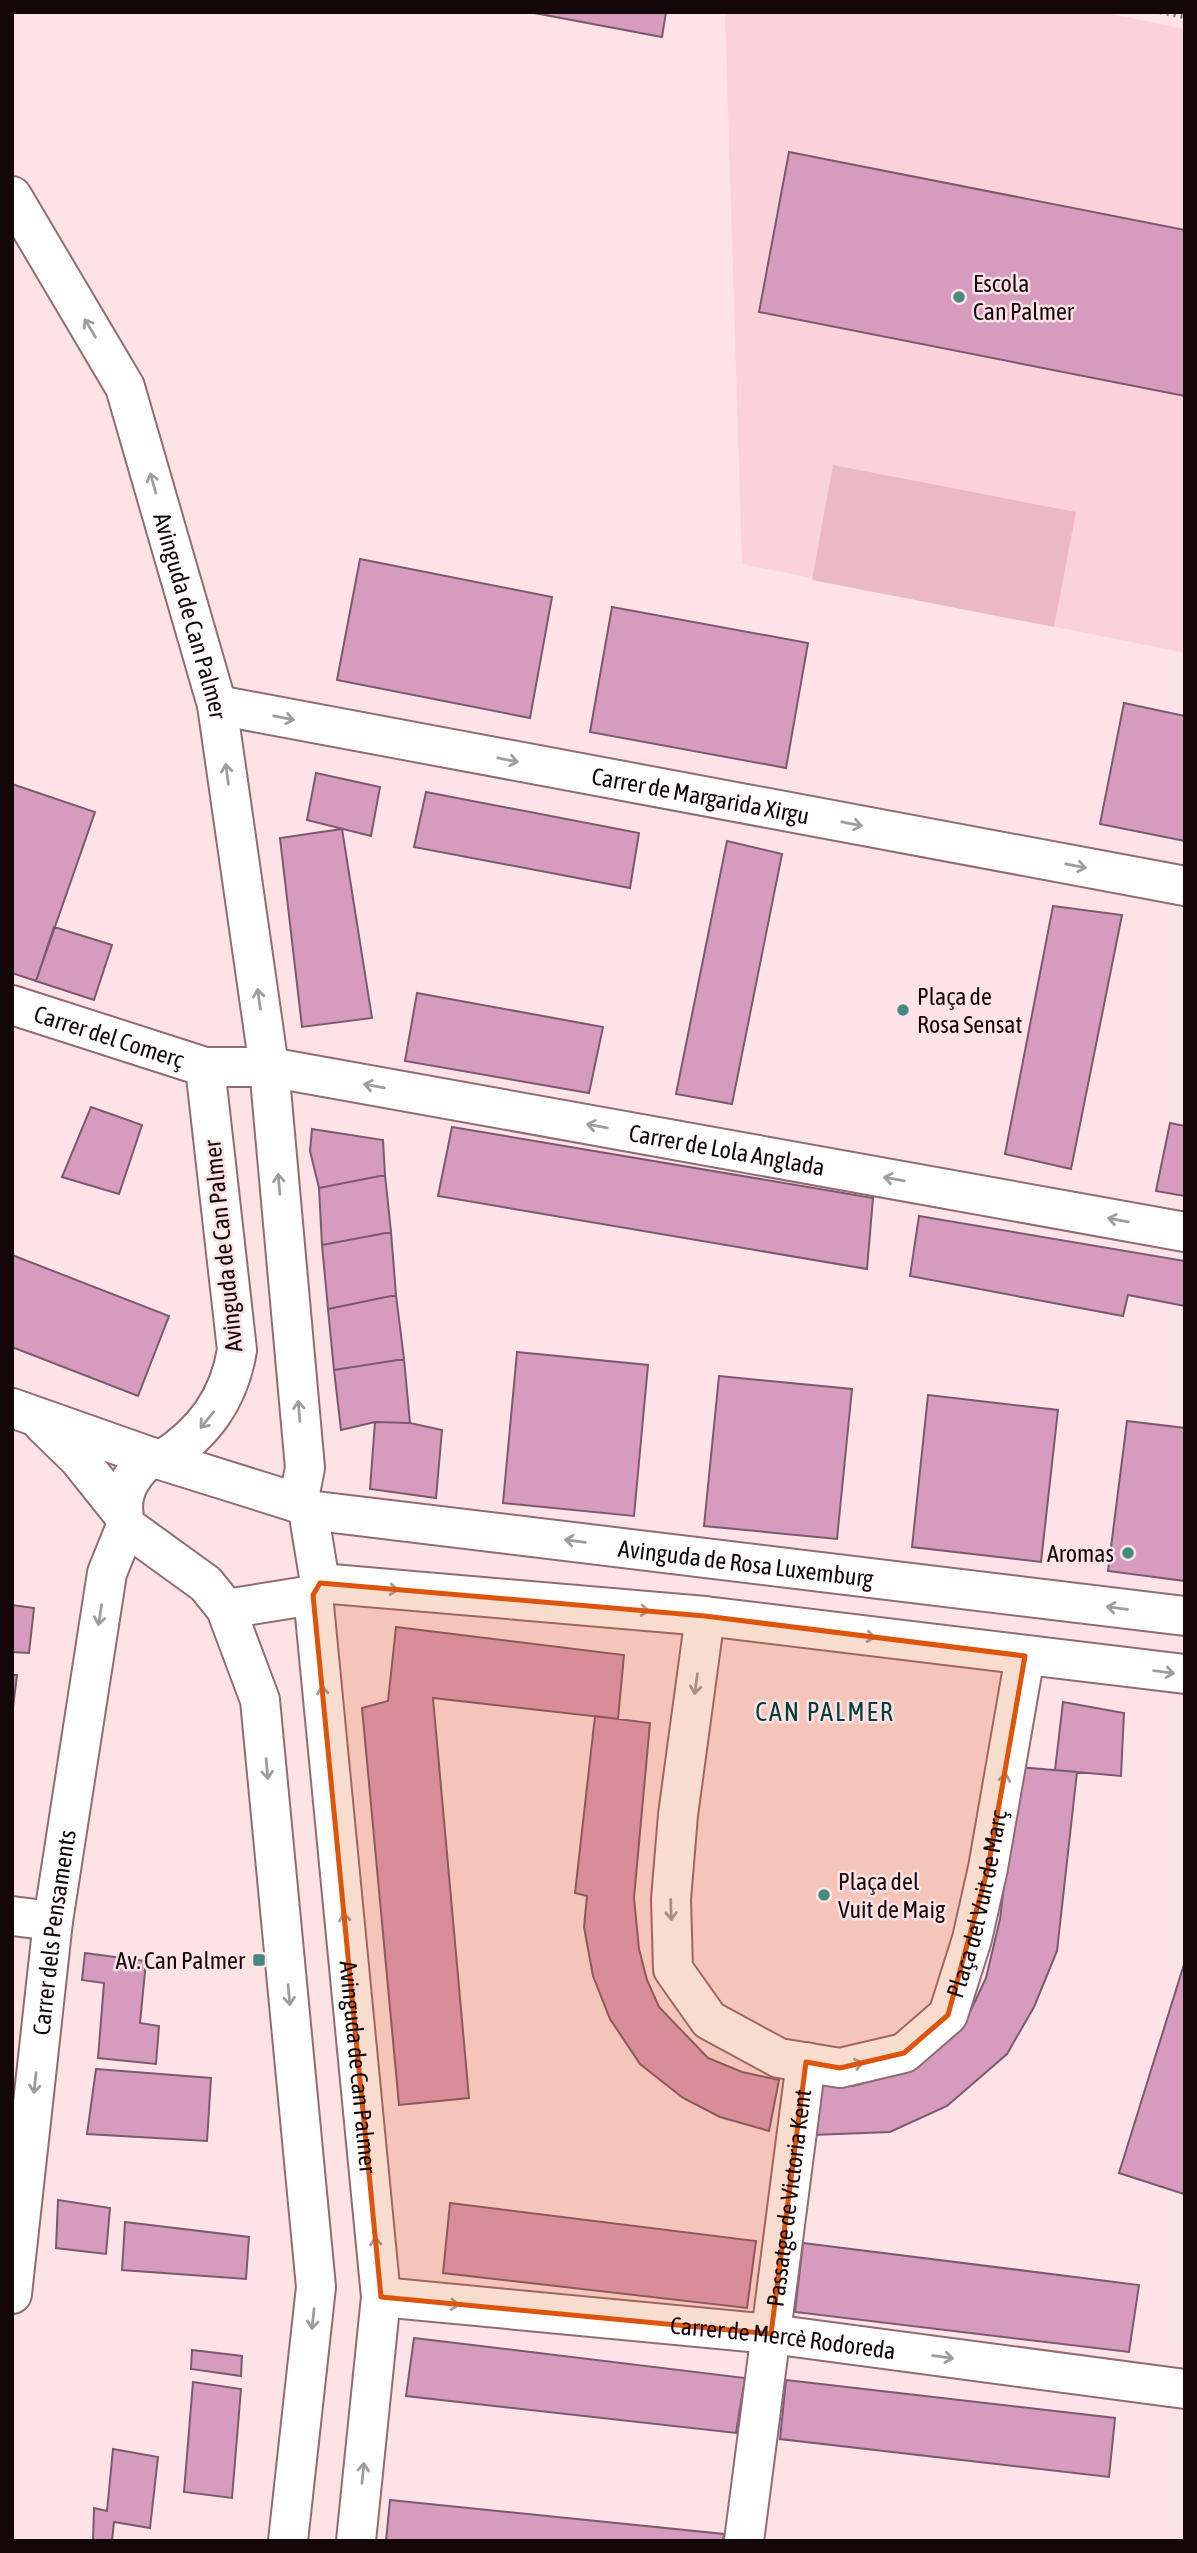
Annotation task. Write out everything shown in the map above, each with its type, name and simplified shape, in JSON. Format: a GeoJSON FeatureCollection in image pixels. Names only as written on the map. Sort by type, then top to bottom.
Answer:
{"type":"FeatureCollection","features":[{"type":"Feature","properties":{"kind":"street","name":"Avinguda de Can Palmer"},"geometry":{"type":"LineString","coordinates":[[12,196],[125,387],[217,705],[269,1067],[381,2297],[356,2541]]}},
{"type":"Feature","properties":{"kind":"street","name":"Carrer de Margarida Xirgu"},"geometry":{"type":"LineString","coordinates":[[217,705],[1185,886]]}},
{"type":"Feature","properties":{"kind":"street","name":"Carrer del Comerç"},"geometry":{"type":"LineString","coordinates":[[12,1005],[205,1067]]}},
{"type":"Feature","properties":{"kind":"street","name":"Avinguda de Can Palmer"},"geometry":{"type":"LineString","coordinates":[[124,1520],[125,1488],[133,1473],[196,1434],[211,1417],[226,1395],[237,1350],[205,1067]]}},
{"type":"Feature","properties":{"kind":"street"},"geometry":{"type":"LineString","coordinates":[[205,1067],[269,1067]]}},
{"type":"Feature","properties":{"kind":"street","name":"Carrer de Lola Anglada"},"geometry":{"type":"LineString","coordinates":[[269,1067],[1185,1232]]}},
{"type":"Feature","properties":{"kind":"street"},"geometry":{"type":"LineString","coordinates":[[21,1411],[60,1438],[99,1482],[124,1520],[206,1584],[226,1609],[260,1700],[316,2287],[288,2541]]}},
{"type":"Feature","properties":{"kind":"street","name":"Avinguda de Rosa Luxemburg"},"geometry":{"type":"LineString","coordinates":[[21,1411],[157,1458],[310,1498],[1185,1616]]}},
{"type":"Feature","properties":{"kind":"street","name":"Carrer dels Pensaments"},"geometry":{"type":"LineString","coordinates":[[99,1482],[105,1517],[107,1573]]}},
{"type":"Feature","properties":{"kind":"street","name":"Carrer dels Pensaments"},"geometry":{"type":"LineString","coordinates":[[12,2294],[53,1921],[107,1573],[124,1520]]}},
{"type":"Feature","properties":{"kind":"street"},"geometry":{"type":"LineString","coordinates":[[226,1609],[316,1589],[705,1616],[1185,1674]]}},
{"type":"Feature","properties":{"kind":"street","name":"Plaça del Vuit de Març"},"geometry":{"type":"LineString","coordinates":[[705,1616],[678,1815],[671,1899],[674,1969],[709,2020],[779,2058],[840,2068],[905,2053],[948,2015],[972,1939],[988,1868],[1025,1656]]}},
{"type":"Feature","properties":{"kind":"street"},"geometry":{"type":"LineString","coordinates":[[12,1916],[53,1921]]}},
{"type":"Feature","properties":{"kind":"street","name":"Passatge de Victoria Kent"},"geometry":{"type":"LineString","coordinates":[[744,2541],[806,2062]]}},
{"type":"Feature","properties":{"kind":"street","name":"Carrer de Mercè Rodoreda"},"geometry":{"type":"LineString","coordinates":[[381,2297],[771,2334],[1185,2389]]}},
{"type":"Feature","properties":{"kind":"street"},"geometry":{"type":"LineString","coordinates":[[304,2541],[316,2541]]}},
{"type":"Feature","properties":{"kind":"path"},"geometry":{"type":"LineString","coordinates":[[1160,12],[1185,17]]}},
{"type":"Feature","properties":{"kind":"highlighted area"},"geometry":{"type":"Polygon","coordinates":[[[320,1583],[705,1616],[1025,1656],[988,1868],[948,2015],[904,2053],[840,2068],[806,2062],[771,2334],[381,2297],[313,1595],[320,1583]]]}},
{"type":"Feature","properties":{"kind":"shaded area","name":"Escola Can Palmer"},"geometry":{"type":"Polygon","coordinates":[[[725,12],[1102,12],[1185,29],[1185,653],[742,564],[725,12]]]}},
{"type":"Feature","properties":{"kind":"shaded area"},"geometry":{"type":"Polygon","coordinates":[[[833,465],[1076,512],[1054,627],[812,580],[833,465]]]}},
{"type":"Feature","properties":{"kind":"building"},"geometry":{"type":"Polygon","coordinates":[[[529,12],[666,12],[662,37],[529,12]]]}},
{"type":"Feature","properties":{"kind":"building"},"geometry":{"type":"Polygon","coordinates":[[[789,152],[1185,230],[1185,396],[759,312],[789,152]]]}},
{"type":"Feature","properties":{"kind":"building"},"geometry":{"type":"Polygon","coordinates":[[[360,559],[552,597],[530,718],[337,680],[360,559]]]}},
{"type":"Feature","properties":{"kind":"building"},"geometry":{"type":"Polygon","coordinates":[[[612,607],[808,643],[786,768],[590,732],[612,607]]]}},
{"type":"Feature","properties":{"kind":"building"},"geometry":{"type":"Polygon","coordinates":[[[1124,703],[1185,716],[1185,841],[1100,824],[1124,703]]]}},
{"type":"Feature","properties":{"kind":"building"},"geometry":{"type":"Polygon","coordinates":[[[316,773],[380,787],[371,836],[307,820],[316,773]]]}},
{"type":"Feature","properties":{"kind":"building"},"geometry":{"type":"Polygon","coordinates":[[[12,784],[95,812],[36,981],[12,973],[12,784]]]}},
{"type":"Feature","properties":{"kind":"building"},"geometry":{"type":"Polygon","coordinates":[[[426,792],[639,833],[630,888],[414,847],[426,792]]]}},
{"type":"Feature","properties":{"kind":"building"},"geometry":{"type":"Polygon","coordinates":[[[342,829],[372,1018],[302,1027],[280,838],[342,829]]]}},
{"type":"Feature","properties":{"kind":"building"},"geometry":{"type":"Polygon","coordinates":[[[727,841],[782,854],[732,1104],[676,1094],[727,841]]]}},
{"type":"Feature","properties":{"kind":"building"},"geometry":{"type":"Polygon","coordinates":[[[1053,906],[1122,915],[1071,1169],[1005,1154],[1053,906]]]}},
{"type":"Feature","properties":{"kind":"building"},"geometry":{"type":"Polygon","coordinates":[[[54,927],[112,945],[94,1000],[36,981],[54,927]]]}},
{"type":"Feature","properties":{"kind":"building"},"geometry":{"type":"Polygon","coordinates":[[[417,993],[603,1027],[589,1093],[405,1061],[417,993]]]}},
{"type":"Feature","properties":{"kind":"building"},"geometry":{"type":"Polygon","coordinates":[[[91,1107],[142,1125],[119,1194],[62,1177],[91,1107]]]}},
{"type":"Feature","properties":{"kind":"building"},"geometry":{"type":"Polygon","coordinates":[[[1170,1123],[1185,1126],[1185,1196],[1156,1191],[1170,1123]]]}},
{"type":"Feature","properties":{"kind":"building"},"geometry":{"type":"Polygon","coordinates":[[[452,1127],[873,1198],[867,1269],[438,1196],[452,1127]]]}},
{"type":"Feature","properties":{"kind":"building"},"geometry":{"type":"Polygon","coordinates":[[[312,1129],[383,1140],[385,1175],[319,1188],[310,1151],[312,1129]]]}},
{"type":"Feature","properties":{"kind":"building"},"geometry":{"type":"Polygon","coordinates":[[[385,1175],[391,1232],[322,1245],[319,1188],[385,1175]]]}},
{"type":"Feature","properties":{"kind":"building"},"geometry":{"type":"Polygon","coordinates":[[[919,1216],[1185,1261],[1185,1306],[1128,1295],[1123,1316],[910,1276],[919,1216]]]}},
{"type":"Feature","properties":{"kind":"building"},"geometry":{"type":"Polygon","coordinates":[[[391,1232],[396,1295],[328,1309],[322,1245],[391,1232]]]}},
{"type":"Feature","properties":{"kind":"building"},"geometry":{"type":"Polygon","coordinates":[[[12,1255],[169,1316],[138,1396],[12,1347],[12,1255]]]}},
{"type":"Feature","properties":{"kind":"building"},"geometry":{"type":"Polygon","coordinates":[[[396,1295],[404,1359],[334,1370],[328,1309],[396,1295]]]}},
{"type":"Feature","properties":{"kind":"building"},"geometry":{"type":"Polygon","coordinates":[[[517,1352],[648,1365],[634,1516],[503,1503],[517,1352]]]}},
{"type":"Feature","properties":{"kind":"building"},"geometry":{"type":"Polygon","coordinates":[[[404,1359],[410,1423],[375,1422],[341,1430],[334,1370],[404,1359]]]}},
{"type":"Feature","properties":{"kind":"building"},"geometry":{"type":"Polygon","coordinates":[[[719,1376],[852,1389],[837,1539],[704,1526],[719,1376]]]}},
{"type":"Feature","properties":{"kind":"building"},"geometry":{"type":"Polygon","coordinates":[[[928,1395],[1058,1410],[1041,1562],[912,1547],[928,1395]]]}},
{"type":"Feature","properties":{"kind":"building"},"geometry":{"type":"Polygon","coordinates":[[[1127,1421],[1185,1428],[1185,1581],[1108,1571],[1127,1421]]]}},
{"type":"Feature","properties":{"kind":"building"},"geometry":{"type":"Polygon","coordinates":[[[375,1422],[410,1423],[442,1430],[436,1498],[370,1489],[375,1422]]]}},
{"type":"Feature","properties":{"kind":"building"},"geometry":{"type":"Polygon","coordinates":[[[12,1605],[34,1608],[29,1653],[12,1652],[12,1605]]]}},
{"type":"Feature","properties":{"kind":"building"},"geometry":{"type":"Polygon","coordinates":[[[396,1627],[624,1655],[618,1719],[433,1698],[469,2098],[399,2105],[362,1708],[388,1701],[396,1627]]]}},
{"type":"Feature","properties":{"kind":"building"},"geometry":{"type":"Polygon","coordinates":[[[12,1675],[17,1675],[12,1716],[12,1675]]]}},
{"type":"Feature","properties":{"kind":"building"},"geometry":{"type":"Polygon","coordinates":[[[1063,1702],[1124,1713],[1121,1776],[1055,1770],[1063,1702]]]}},
{"type":"Feature","properties":{"kind":"building"},"geometry":{"type":"Polygon","coordinates":[[[595,1716],[650,1723],[634,1898],[639,1949],[647,1980],[659,2007],[708,2058],[742,2072],[779,2080],[769,2131],[720,2117],[683,2098],[640,2064],[610,2019],[593,1976],[584,1927],[587,1896],[575,1893],[595,1716]]]}},
{"type":"Feature","properties":{"kind":"building"},"geometry":{"type":"Polygon","coordinates":[[[1018,1767],[1077,1772],[1057,1951],[1034,2007],[1007,2054],[947,2106],[890,2132],[813,2135],[819,2086],[853,2086],[890,2076],[947,2038],[970,2012],[986,1978],[1000,1919],[1018,1767]]]}},
{"type":"Feature","properties":{"kind":"building"},"geometry":{"type":"Polygon","coordinates":[[[85,1953],[146,1961],[140,2023],[159,2026],[156,2064],[98,2058],[104,1983],[82,1980],[85,1953]]]}},
{"type":"Feature","properties":{"kind":"building"},"geometry":{"type":"Polygon","coordinates":[[[1185,1961],[1185,2191],[1184,2194],[1119,2173],[1185,1961]]]}},
{"type":"Feature","properties":{"kind":"building"},"geometry":{"type":"Polygon","coordinates":[[[96,2069],[211,2078],[207,2141],[87,2134],[96,2069]]]}},
{"type":"Feature","properties":{"kind":"building"},"geometry":{"type":"Polygon","coordinates":[[[58,2200],[110,2208],[106,2254],[56,2248],[58,2200]]]}},
{"type":"Feature","properties":{"kind":"building"},"geometry":{"type":"Polygon","coordinates":[[[450,2203],[756,2241],[747,2308],[443,2273],[450,2203]]]}},
{"type":"Feature","properties":{"kind":"building"},"geometry":{"type":"Polygon","coordinates":[[[125,2222],[249,2237],[246,2279],[122,2270],[125,2222]]]}},
{"type":"Feature","properties":{"kind":"building"},"geometry":{"type":"Polygon","coordinates":[[[803,2243],[1139,2285],[1129,2352],[795,2312],[803,2243]]]}},
{"type":"Feature","properties":{"kind":"building"},"geometry":{"type":"Polygon","coordinates":[[[414,2338],[745,2378],[736,2433],[406,2396],[414,2338]]]}},
{"type":"Feature","properties":{"kind":"building"},"geometry":{"type":"Polygon","coordinates":[[[192,2350],[242,2356],[241,2376],[191,2369],[192,2350]]]}},
{"type":"Feature","properties":{"kind":"building"},"geometry":{"type":"Polygon","coordinates":[[[786,2380],[1115,2418],[1109,2477],[780,2439],[786,2380]]]}},
{"type":"Feature","properties":{"kind":"building"},"geometry":{"type":"Polygon","coordinates":[[[193,2382],[241,2389],[232,2498],[184,2492],[193,2382]]]}},
{"type":"Feature","properties":{"kind":"building"},"geometry":{"type":"Polygon","coordinates":[[[113,2449],[158,2457],[150,2528],[114,2522],[112,2541],[93,2541],[94,2508],[107,2511],[113,2449]]]}},
{"type":"Feature","properties":{"kind":"building"},"geometry":{"type":"Polygon","coordinates":[[[390,2500],[724,2534],[723,2541],[386,2541],[390,2500]]]}},
{"type":"Feature","properties":{"kind":"place","name":"Escola Can Palmer"},"geometry":{"type":"Point","coordinates":[959,297]}},
{"type":"Feature","properties":{"kind":"place","name":"Plaça de Rosa Sensat"},"geometry":{"type":"Point","coordinates":[903,1010]}},
{"type":"Feature","properties":{"kind":"place","name":"Aromas"},"geometry":{"type":"Point","coordinates":[1128,1553]}},
{"type":"Feature","properties":{"kind":"place","name":"Plaça del Vuit de Maig"},"geometry":{"type":"Point","coordinates":[824,1895]}},
{"type":"Feature","properties":{"kind":"place","name":"Av. Can Palmer"},"geometry":{"type":"Point","coordinates":[259,1960]}},
{"type":"Feature","properties":{"kind":"district","name":"CAN PALMER"},"geometry":{"type":"Point","coordinates":[825,1712]}}]}
